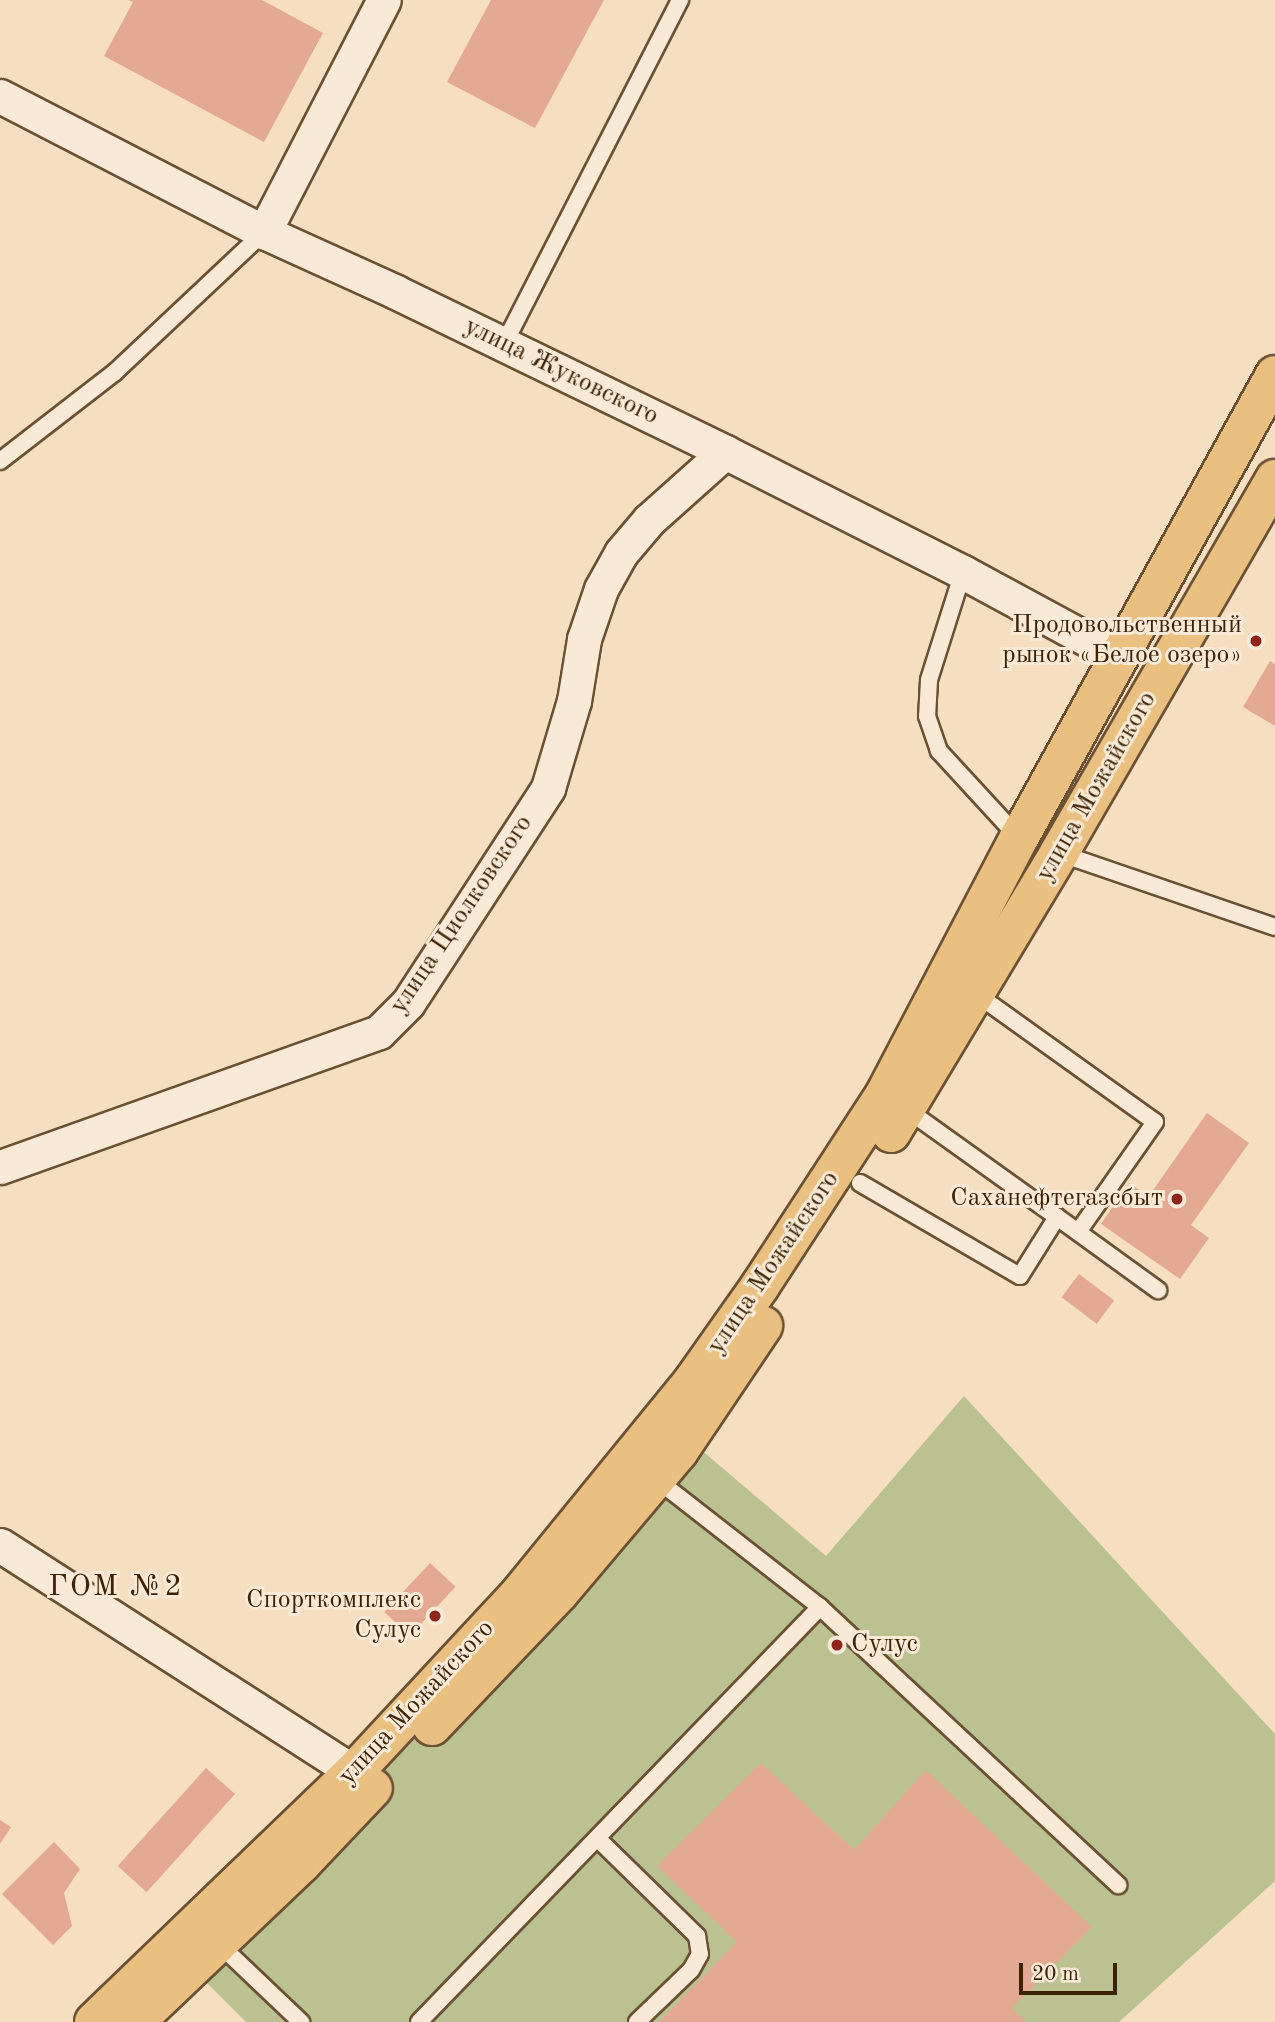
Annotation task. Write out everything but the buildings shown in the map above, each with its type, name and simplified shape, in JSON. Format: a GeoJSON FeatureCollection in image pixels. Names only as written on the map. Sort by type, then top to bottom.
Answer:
{"type":"FeatureCollection","features":[{"type":"Feature","properties":{"kind":"main road","name":"улица Можайского"},"geometry":{"type":"LineString","coordinates":[[94,2022],[354,1772],[521,1592],[632,1460],[701,1370],[830,1182],[885,1094],[1018,838],[1275,375]]}},
{"type":"Feature","properties":{"kind":"main road","name":"улица Можайского"},"geometry":{"type":"LineString","coordinates":[[135,2022],[302,1863],[559,1593],[679,1451],[860,1183],[906,1109],[1059,853],[1275,479]]}},
{"type":"Feature","properties":{"kind":"street"},"geometry":{"type":"LineString","coordinates":[[264,232],[384,0]]}},
{"type":"Feature","properties":{"kind":"street","name":"улица Жуковского"},"geometry":{"type":"LineString","coordinates":[[0,96],[264,232],[725,452],[964,572],[1118,656]]}},
{"type":"Feature","properties":{"kind":"street","name":"улица Циолковского"},"geometry":{"type":"LineString","coordinates":[[0,1167],[379,1032],[408,1003],[548,788],[574,701],[584,639],[601,589],[621,553],[649,520],[725,452]]}},
{"type":"Feature","properties":{"kind":"street"},"geometry":{"type":"LineString","coordinates":[[0,1545],[354,1772]]}},
{"type":"Feature","properties":{"kind":"lane"},"geometry":{"type":"LineString","coordinates":[[503,346],[680,0]]}},
{"type":"Feature","properties":{"kind":"lane"},"geometry":{"type":"LineString","coordinates":[[0,461],[115,372],[264,232]]}},
{"type":"Feature","properties":{"kind":"lane"},"geometry":{"type":"LineString","coordinates":[[964,572],[929,680],[927,716],[939,751],[1018,838]]}},
{"type":"Feature","properties":{"kind":"lane"},"geometry":{"type":"LineString","coordinates":[[1059,853],[1275,927]]}},
{"type":"Feature","properties":{"kind":"lane"},"geometry":{"type":"LineString","coordinates":[[975,993],[1155,1122],[1078,1232]]}},
{"type":"Feature","properties":{"kind":"lane"},"geometry":{"type":"LineString","coordinates":[[906,1109],[1158,1290]]}},
{"type":"Feature","properties":{"kind":"lane"},"geometry":{"type":"LineString","coordinates":[[860,1183],[1020,1276],[1057,1217]]}},
{"type":"Feature","properties":{"kind":"lane"},"geometry":{"type":"LineString","coordinates":[[656,1478],[820,1607],[1118,1885]]}},
{"type":"Feature","properties":{"kind":"lane"},"geometry":{"type":"LineString","coordinates":[[419,2022],[820,1607]]}},
{"type":"Feature","properties":{"kind":"lane"},"geometry":{"type":"LineString","coordinates":[[598,1839],[697,1936],[700,1954],[691,1970],[637,2022]]}},
{"type":"Feature","properties":{"kind":"lane"},"geometry":{"type":"LineString","coordinates":[[218,1943],[301,2022]]}},
{"type":"Feature","properties":{"kind":"green space","name":"Сулус"},"geometry":{"type":"Polygon","coordinates":[[[964,1396],[1275,1734],[1275,1881],[1119,2022],[246,2022],[196,1972],[673,1426],[826,1556],[964,1396]]]}},
{"type":"Feature","properties":{"kind":"place","name":"Продовольственный рынок «Белое озеро»"},"geometry":{"type":"Point","coordinates":[1256,641]}},
{"type":"Feature","properties":{"kind":"place","name":"Саханефтегазсбыт"},"geometry":{"type":"Point","coordinates":[1177,1199]}},
{"type":"Feature","properties":{"kind":"place","name":"Спорткомплекс Сулус"},"geometry":{"type":"Point","coordinates":[435,1616]}},
{"type":"Feature","properties":{"kind":"place","name":"Сулус"},"geometry":{"type":"Point","coordinates":[837,1645]}},
{"type":"Feature","properties":{"kind":"district","name":"ГОМ №2"},"geometry":{"type":"Point","coordinates":[116,1587]}}]}
